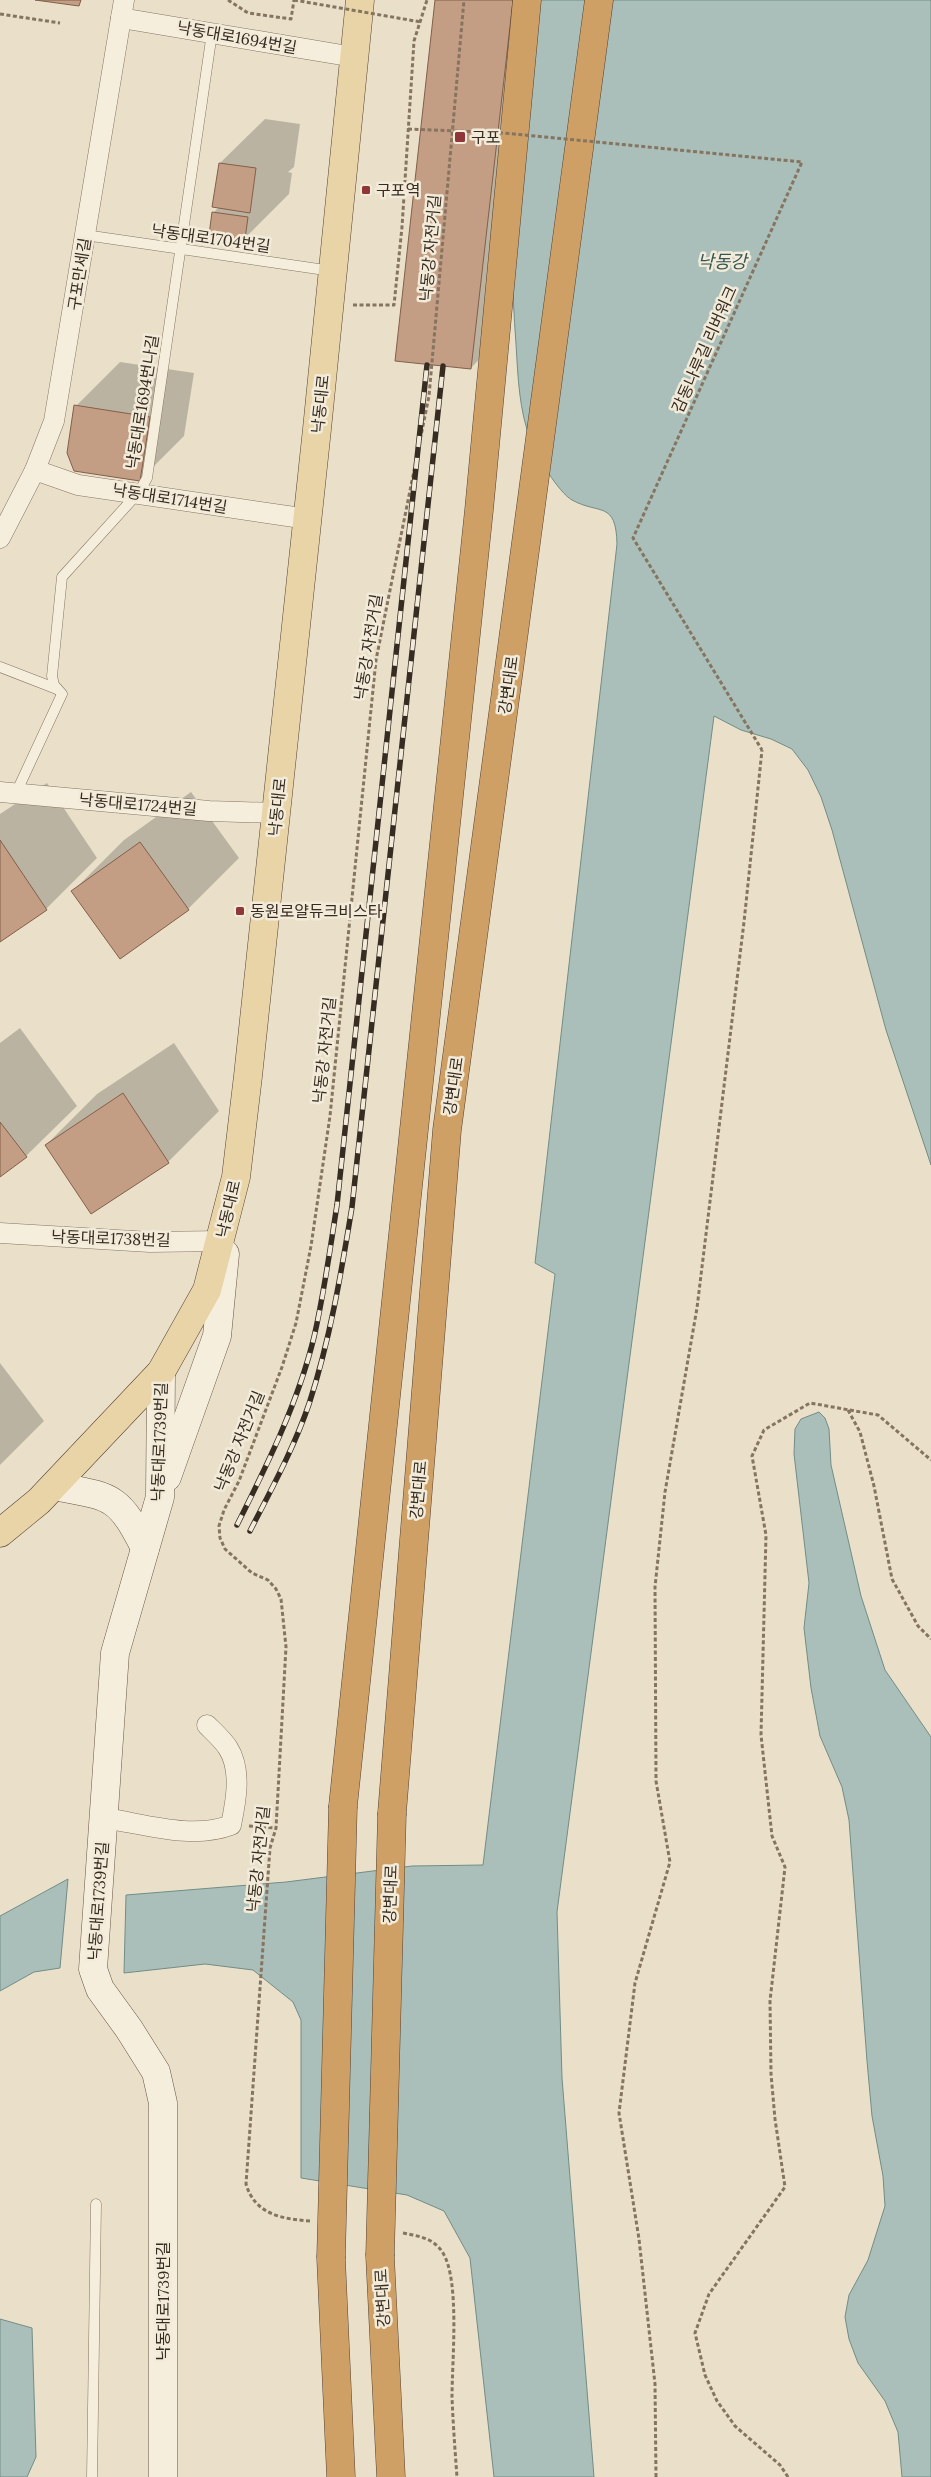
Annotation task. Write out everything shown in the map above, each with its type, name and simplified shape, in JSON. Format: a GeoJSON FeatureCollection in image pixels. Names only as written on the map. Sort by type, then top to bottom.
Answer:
{"type":"FeatureCollection","features":[{"type":"Feature","properties":{"kind":"highway","name":"강변대로"},"geometry":{"type":"LineString","coordinates":[[341,2477],[331,2258],[343,1806],[479,510],[527,0]]}},
{"type":"Feature","properties":{"kind":"highway","name":"강변대로"},"geometry":{"type":"LineString","coordinates":[[392,2477],[380,2256],[392,1813],[447,1130],[599,0]]}},
{"type":"Feature","properties":{"kind":"main road","name":"낙동대로"},"geometry":{"type":"LineString","coordinates":[[0,1532],[39,1501],[161,1372],[207,1290],[221,1241],[239,1158],[308,519],[360,0]]}},
{"type":"Feature","properties":{"kind":"street","name":"낙동대로1694번길"},"geometry":{"type":"LineString","coordinates":[[122,9],[212,33],[354,57]]}},
{"type":"Feature","properties":{"kind":"street","name":"구포만세길"},"geometry":{"type":"LineString","coordinates":[[0,538],[35,470],[54,421],[122,9]]}},
{"type":"Feature","properties":{"kind":"street","name":"낙동대로1714번길"},"geometry":{"type":"LineString","coordinates":[[35,470],[78,484],[308,519]]}},
{"type":"Feature","properties":{"kind":"street","name":"낙동대로1724번길"},"geometry":{"type":"LineString","coordinates":[[8,793],[209,811],[276,813]]}},
{"type":"Feature","properties":{"kind":"street"},"geometry":{"type":"LineString","coordinates":[[160,1497],[217,1336],[228,1211]]}},
{"type":"Feature","properties":{"kind":"street","name":"낙동대로1738번길"},"geometry":{"type":"LineString","coordinates":[[0,1233],[150,1242],[221,1241]]}},
{"type":"Feature","properties":{"kind":"street","name":"낙동대로1739번길"},"geometry":{"type":"LineString","coordinates":[[161,1372],[160,1497],[115,1653],[93,1969],[100,1989],[129,2029],[156,2072],[163,2103],[163,2477]]}},
{"type":"Feature","properties":{"kind":"street"},"geometry":{"type":"LineString","coordinates":[[54,1486],[99,1495],[118,1504],[130,1518],[145,1548]]}},
{"type":"Feature","properties":{"kind":"street"},"geometry":{"type":"LineString","coordinates":[[104,1818],[196,1833],[215,1831],[231,1825],[236,1783],[235,1763],[228,1748],[207,1725]]}},
{"type":"Feature","properties":{"kind":"lane","name":"낙동대로1694번나길"},"geometry":{"type":"LineString","coordinates":[[8,793],[62,694],[52,676],[62,577],[139,492],[147,478],[212,33]]}},
{"type":"Feature","properties":{"kind":"lane","name":"낙동대로1704번길"},"geometry":{"type":"LineString","coordinates":[[85,235],[333,271]]}},
{"type":"Feature","properties":{"kind":"lane"},"geometry":{"type":"LineString","coordinates":[[0,667],[57,688]]}},
{"type":"Feature","properties":{"kind":"lane"},"geometry":{"type":"LineString","coordinates":[[92,2477],[96,2204]]}},
{"type":"Feature","properties":{"kind":"path"},"geometry":{"type":"LineString","coordinates":[[228,0],[248,13],[292,19],[294,0],[421,22]]}},
{"type":"Feature","properties":{"kind":"path"},"geometry":{"type":"LineString","coordinates":[[376,305],[394,305],[414,40],[427,0]]}},
{"type":"Feature","properties":{"kind":"path","name":"낙동강 자전거길"},"geometry":{"type":"LineString","coordinates":[[254,2064],[270,1848],[276,1828],[286,1647],[281,1599],[276,1589],[268,1580],[252,1573],[225,1549],[220,1538],[219,1526],[224,1510],[239,1482],[296,1323],[311,1246],[331,1106],[376,660],[429,396],[464,0]]}},
{"type":"Feature","properties":{"kind":"path"},"geometry":{"type":"LineString","coordinates":[[0,14],[60,23]]}},
{"type":"Feature","properties":{"kind":"path","name":"감동나루길 리버워크"},"geometry":{"type":"LineString","coordinates":[[408,129],[504,133],[802,162],[633,538],[762,750],[744,922],[697,1308],[665,1492],[655,1587],[656,1781],[670,1862],[635,1983],[619,2113],[639,2240],[655,2384],[656,2477]]}},
{"type":"Feature","properties":{"kind":"path"},"geometry":{"type":"LineString","coordinates":[[788,2477],[780,2465],[735,2426],[717,2401],[705,2375],[695,2333],[709,2294],[785,2187],[774,2120],[770,2001],[786,1867],[772,1836],[761,1735],[766,1536],[752,1456],[764,1430],[810,1403],[878,1415],[931,1460]]}},
{"type":"Feature","properties":{"kind":"path"},"geometry":{"type":"LineString","coordinates":[[848,1409],[860,1432],[874,1486],[892,1578],[918,1626],[931,1639]]}},
{"type":"Feature","properties":{"kind":"path"},"geometry":{"type":"LineString","coordinates":[[231,1825],[276,1828]]}},
{"type":"Feature","properties":{"kind":"water","name":"낙동강"},"geometry":{"type":"Polygon","coordinates":[[[520,0],[931,0],[931,1165],[886,1030],[832,830],[821,797],[808,770],[792,749],[771,739],[741,730],[714,716],[557,1912],[562,2078],[594,2477],[494,2477],[470,2258],[444,2211],[407,2195],[301,2178],[301,2020],[293,2002],[253,1970],[205,1964],[124,1973],[126,1895],[286,1882],[412,1866],[483,1865],[555,1274],[535,1263],[617,544],[616,530],[609,515],[604,511],[572,500],[561,490],[548,473],[531,441],[524,418],[518,369],[512,258],[513,172],[520,0]]]}},
{"type":"Feature","properties":{"kind":"water"},"geometry":{"type":"Polygon","coordinates":[[[819,1412],[825,1418],[829,1429],[831,1465],[861,1596],[885,1670],[931,1737],[931,2477],[902,2477],[898,2432],[885,2401],[858,2363],[849,2339],[845,2317],[849,2295],[868,2260],[885,2206],[883,2176],[872,2116],[849,1820],[842,1787],[820,1736],[811,1688],[804,1628],[809,1583],[794,1454],[795,1429],[801,1419],[819,1412]]]}},
{"type":"Feature","properties":{"kind":"water"},"geometry":{"type":"Polygon","coordinates":[[[68,1879],[60,1968],[34,1972],[0,1991],[0,1916],[68,1879]]]}},
{"type":"Feature","properties":{"kind":"water"},"geometry":{"type":"Polygon","coordinates":[[[0,2319],[32,2328],[36,2457],[27,2477],[0,2477],[0,2319]]]}},
{"type":"Feature","properties":{"kind":"building"},"geometry":{"type":"Polygon","coordinates":[[[35,0],[81,0],[79,6],[35,0]]]}},
{"type":"Feature","properties":{"kind":"building"},"geometry":{"type":"Polygon","coordinates":[[[435,0],[513,0],[471,369],[395,361],[435,0]]]}},
{"type":"Feature","properties":{"kind":"building"},"geometry":{"type":"Polygon","coordinates":[[[219,163],[256,168],[250,213],[212,207],[219,163]]]}},
{"type":"Feature","properties":{"kind":"building"},"geometry":{"type":"Polygon","coordinates":[[[212,212],[248,217],[245,239],[209,235],[212,212]]]}},
{"type":"Feature","properties":{"kind":"building"},"geometry":{"type":"Polygon","coordinates":[[[74,405],[150,417],[140,481],[74,471],[67,453],[74,405]]]}},
{"type":"Feature","properties":{"kind":"building"},"geometry":{"type":"Polygon","coordinates":[[[0,840],[47,910],[0,942],[0,840]]]}},
{"type":"Feature","properties":{"kind":"building"},"geometry":{"type":"Polygon","coordinates":[[[140,842],[189,910],[120,959],[71,891],[140,842]]]}},
{"type":"Feature","properties":{"kind":"building"},"geometry":{"type":"Polygon","coordinates":[[[123,1093],[169,1163],[91,1214],[45,1145],[123,1093]]]}},
{"type":"Feature","properties":{"kind":"building"},"geometry":{"type":"Polygon","coordinates":[[[0,1122],[27,1157],[0,1177],[0,1122]]]}},
{"type":"Feature","properties":{"kind":"railway"},"geometry":{"type":"LineString","coordinates":[[237,1525],[291,1410],[314,1337],[327,1271],[337,1205],[427,365]]}},
{"type":"Feature","properties":{"kind":"railway"},"geometry":{"type":"LineString","coordinates":[[250,1531],[289,1453],[309,1404],[329,1331],[348,1232],[443,366]]}},
{"type":"Feature","properties":{"kind":"place","name":"구포"},"geometry":{"type":"Point","coordinates":[460,137]}},
{"type":"Feature","properties":{"kind":"place","name":"구포역"},"geometry":{"type":"Point","coordinates":[366,190]}},
{"type":"Feature","properties":{"kind":"place","name":"동원로얄듀크비스타"},"geometry":{"type":"Point","coordinates":[240,911]}}]}
